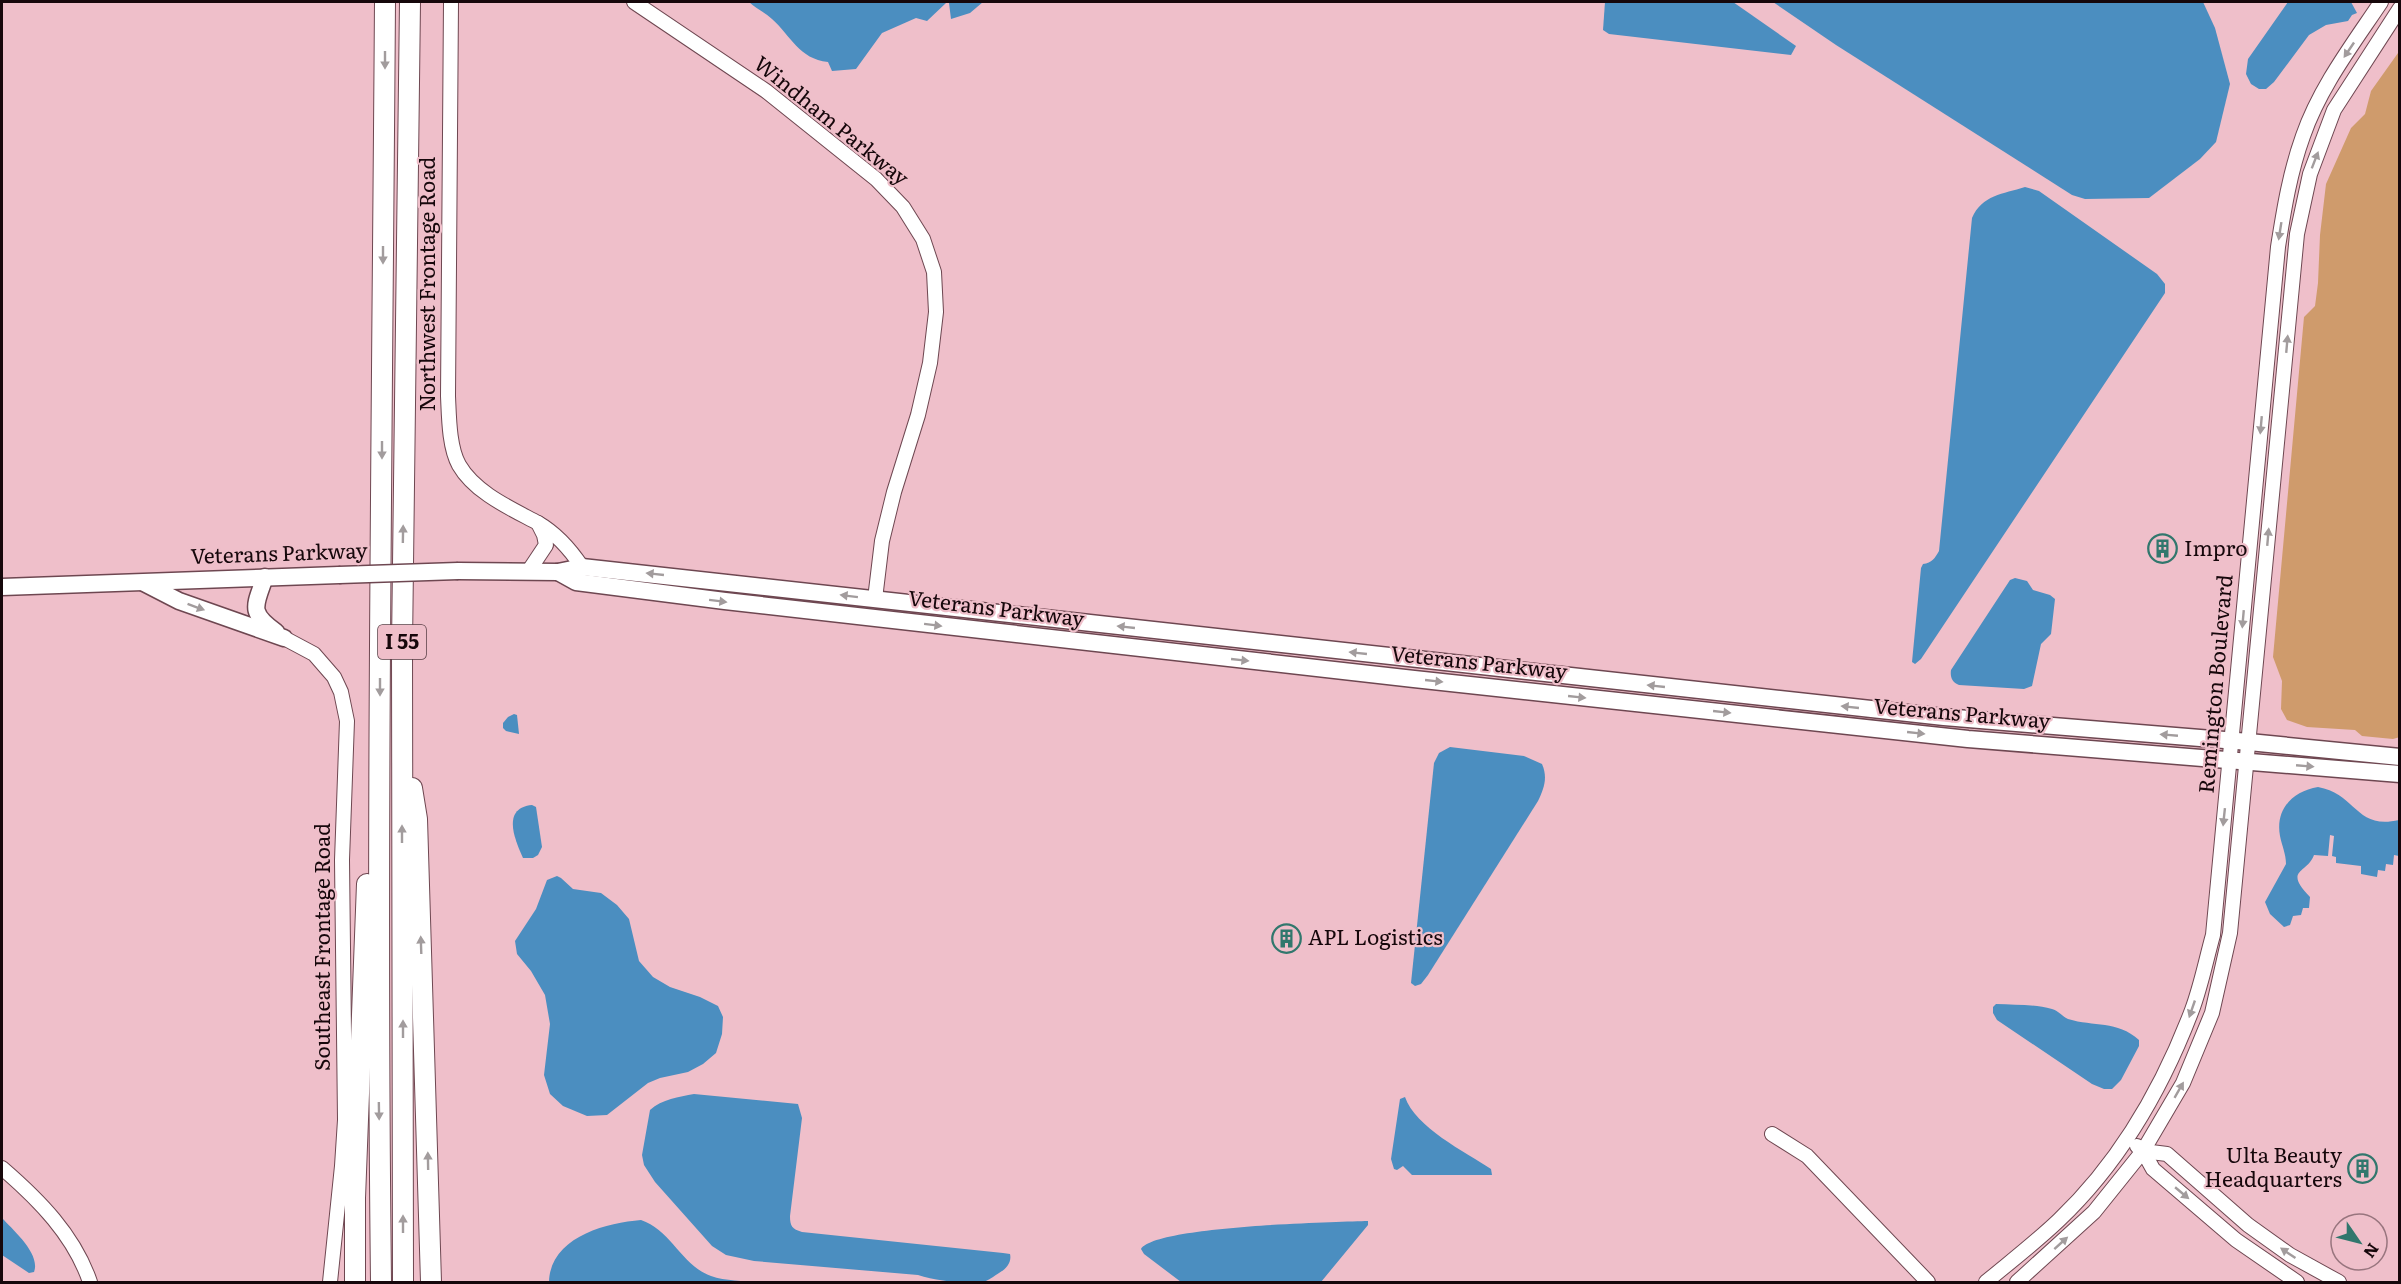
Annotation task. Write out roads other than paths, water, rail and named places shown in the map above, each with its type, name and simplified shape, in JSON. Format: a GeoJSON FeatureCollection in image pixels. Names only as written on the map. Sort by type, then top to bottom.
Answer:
{"type":"FeatureCollection","features":[{"type":"Feature","properties":{"kind":"highway","name":"I 55"},"geometry":{"type":"LineString","coordinates":[[381,1282],[380,717],[385,2]]}},
{"type":"Feature","properties":{"kind":"highway","name":"I 55"},"geometry":{"type":"LineString","coordinates":[[403,1282],[402,715],[410,2]]}},
{"type":"Feature","properties":{"kind":"highway"},"geometry":{"type":"LineString","coordinates":[[402,715],[417,819],[431,1282]]}},
{"type":"Feature","properties":{"kind":"highway"},"geometry":{"type":"LineString","coordinates":[[355,1282],[355,1198],[364,929],[380,717]]}},
{"type":"Feature","properties":{"kind":"main road","name":"Veterans Parkway"},"geometry":{"type":"LineString","coordinates":[[2,587],[59,583],[458,571],[558,572],[582,567],[1944,717],[2240,741],[2400,757]]}},
{"type":"Feature","properties":{"kind":"main road","name":"Veterans Parkway"},"geometry":{"type":"LineString","coordinates":[[558,572],[576,582],[725,602],[1391,677],[1968,739],[2400,774]]}},
{"type":"Feature","properties":{"kind":"main road"},"geometry":{"type":"LineString","coordinates":[[265,577],[255,611],[260,621],[284,638]]}},
{"type":"Feature","properties":{"kind":"main road"},"geometry":{"type":"LineString","coordinates":[[143,582],[178,601],[284,638]]}},
{"type":"Feature","properties":{"kind":"street","name":"Northwest Frontage Road"},"geometry":{"type":"LineString","coordinates":[[451,2],[448,385],[450,432],[459,465],[477,486],[557,536],[582,567]]}},
{"type":"Feature","properties":{"kind":"street","name":"Windham Parkway"},"geometry":{"type":"LineString","coordinates":[[634,2],[766,91],[876,179],[903,207],[923,239],[934,273],[936,312],[930,363],[918,415],[894,492],[882,541],[875,599]]}},
{"type":"Feature","properties":{"kind":"street","name":"Remington Boulevard"},"geometry":{"type":"LineString","coordinates":[[2017,1282],[2094,1212],[2144,1150],[2183,1083],[2212,1013],[2230,933],[2240,741],[2277,258],[2287,186],[2303,134],[2322,95],[2381,2]]}},
{"type":"Feature","properties":{"kind":"street","name":"Remington Boulevard"},"geometry":{"type":"LineString","coordinates":[[2240,741],[2297,234],[2310,174],[2334,110],[2400,8]]}},
{"type":"Feature","properties":{"kind":"street"},"geometry":{"type":"LineString","coordinates":[[528,572],[546,545],[538,523]]}},
{"type":"Feature","properties":{"kind":"street","name":"Southeast Frontage Road"},"geometry":{"type":"LineString","coordinates":[[284,638],[314,654],[334,677],[341,692],[347,721],[342,861],[345,1120],[330,1282]]}},
{"type":"Feature","properties":{"kind":"street","name":"Remington Boulevard"},"geometry":{"type":"LineString","coordinates":[[1986,1282],[2059,1220],[2087,1190],[2127,1141],[2159,1087],[2193,1008],[2213,935],[2239,760]]}},
{"type":"Feature","properties":{"kind":"street"},"geometry":{"type":"LineString","coordinates":[[1772,1134],[1807,1156],[1928,1282]]}},
{"type":"Feature","properties":{"kind":"street"},"geometry":{"type":"LineString","coordinates":[[2127,1141],[2144,1150],[2167,1154],[2248,1225],[2290,1255],[2338,1282]]}},
{"type":"Feature","properties":{"kind":"street"},"geometry":{"type":"LineString","coordinates":[[2144,1150],[2154,1168],[2236,1240],[2297,1282]]}},
{"type":"Feature","properties":{"kind":"street"},"geometry":{"type":"LineString","coordinates":[[2,1168],[36,1198],[64,1231],[90,1282]]}},
{"type":"Feature","properties":{"kind":"water"},"geometry":{"type":"Polygon","coordinates":[[[749,2],[983,2],[970,13],[951,19],[949,3],[946,3],[927,21],[916,18],[882,33],[856,69],[832,71],[828,62],[818,60],[803,52],[772,19],[749,2]]]}},
{"type":"Feature","properties":{"kind":"water"},"geometry":{"type":"Polygon","coordinates":[[[1605,2],[1733,2],[1796,46],[1791,55],[1609,34],[1603,30],[1605,2]]]}},
{"type":"Feature","properties":{"kind":"water"},"geometry":{"type":"Polygon","coordinates":[[[1773,2],[2203,2],[2215,28],[2230,84],[2216,142],[2200,159],[2149,198],[2085,199],[2072,195],[1836,45],[1773,2]]]}},
{"type":"Feature","properties":{"kind":"water"},"geometry":{"type":"Polygon","coordinates":[[[2288,2],[2351,2],[2357,13],[2352,15],[2348,21],[2326,25],[2309,35],[2274,82],[2266,89],[2259,89],[2251,84],[2246,74],[2248,59],[2288,2]]]}},
{"type":"Feature","properties":{"kind":"water"},"geometry":{"type":"Polygon","coordinates":[[[2025,187],[2039,191],[2157,274],[2165,284],[2165,293],[1921,659],[1915,664],[1912,662],[1921,568],[1923,564],[1933,560],[1939,551],[1972,218],[1981,204],[1987,200],[2025,187]]]}},
{"type":"Feature","properties":{"kind":"water"},"geometry":{"type":"Polygon","coordinates":[[[2015,578],[2027,581],[2033,590],[2050,595],[2055,599],[2051,634],[2041,644],[2032,686],[2024,689],[1957,684],[1952,679],[1951,670],[2010,580],[2015,578]]]}},
{"type":"Feature","properties":{"kind":"water"},"geometry":{"type":"Polygon","coordinates":[[[514,714],[517,715],[519,734],[503,728],[503,723],[514,714]]]}},
{"type":"Feature","properties":{"kind":"water"},"geometry":{"type":"Polygon","coordinates":[[[1450,747],[1524,756],[1542,764],[1545,774],[1544,783],[1538,801],[1428,975],[1421,984],[1415,986],[1411,983],[1434,763],[1439,753],[1450,747]]]}},
{"type":"Feature","properties":{"kind":"water"},"geometry":{"type":"Polygon","coordinates":[[[2318,787],[2341,797],[2364,816],[2373,820],[2384,822],[2399,820],[2399,856],[2394,855],[2393,865],[2386,864],[2385,871],[2378,870],[2377,877],[2361,874],[2361,866],[2336,863],[2336,857],[2332,856],[2334,836],[2330,835],[2328,856],[2314,855],[2298,876],[2302,888],[2310,897],[2309,908],[2303,908],[2301,915],[2293,916],[2290,925],[2284,927],[2270,914],[2265,902],[2286,864],[2280,836],[2280,818],[2283,810],[2294,797],[2318,787]]]}},
{"type":"Feature","properties":{"kind":"water"},"geometry":{"type":"Polygon","coordinates":[[[532,805],[536,807],[542,847],[538,855],[533,858],[523,858],[514,834],[513,818],[522,807],[532,805]]]}},
{"type":"Feature","properties":{"kind":"water"},"geometry":{"type":"Polygon","coordinates":[[[557,876],[573,889],[601,893],[617,905],[629,919],[639,961],[653,977],[670,987],[718,1006],[723,1017],[722,1034],[716,1053],[703,1064],[688,1072],[648,1083],[607,1115],[587,1116],[563,1106],[550,1094],[544,1075],[550,1024],[545,995],[531,971],[517,954],[515,941],[536,909],[547,880],[557,876]]]}},
{"type":"Feature","properties":{"kind":"water"},"geometry":{"type":"Polygon","coordinates":[[[1996,1004],[2045,1007],[2068,1019],[2122,1029],[2139,1040],[2139,1046],[2121,1080],[2112,1089],[2104,1089],[2092,1084],[1997,1020],[1993,1013],[1993,1007],[1996,1004]]]}},
{"type":"Feature","properties":{"kind":"water"},"geometry":{"type":"Polygon","coordinates":[[[694,1094],[798,1104],[802,1118],[790,1216],[791,1225],[796,1230],[1010,1254],[1009,1262],[1004,1269],[987,1281],[967,1283],[918,1275],[754,1261],[726,1255],[712,1246],[655,1182],[644,1165],[642,1155],[650,1110],[665,1101],[694,1094]]]}},
{"type":"Feature","properties":{"kind":"water"},"geometry":{"type":"Polygon","coordinates":[[[1405,1097],[1419,1119],[1442,1138],[1491,1169],[1492,1175],[1412,1175],[1403,1166],[1397,1170],[1394,1169],[1391,1159],[1400,1099],[1405,1097]]]}},
{"type":"Feature","properties":{"kind":"water"},"geometry":{"type":"Polygon","coordinates":[[[2,1218],[30,1250],[34,1258],[34,1272],[29,1273],[2,1255],[2,1218]]]}},
{"type":"Feature","properties":{"kind":"water"},"geometry":{"type":"Polygon","coordinates":[[[641,1220],[661,1232],[701,1271],[722,1279],[759,1282],[549,1282],[552,1267],[559,1254],[569,1244],[596,1229],[641,1220]]]}},
{"type":"Feature","properties":{"kind":"water"},"geometry":{"type":"Polygon","coordinates":[[[1368,1221],[1368,1225],[1321,1282],[1181,1282],[1144,1254],[1141,1249],[1153,1241],[1210,1230],[1368,1221]]]}},
{"type":"Feature","properties":{"kind":"place","name":"Impro"},"geometry":{"type":"Point","coordinates":[2163,549]}},
{"type":"Feature","properties":{"kind":"place","name":"APL Logistics"},"geometry":{"type":"Point","coordinates":[1287,938]}},
{"type":"Feature","properties":{"kind":"place","name":"Ulta Beauty Headquarters"},"geometry":{"type":"Point","coordinates":[2363,1168]}}]}
